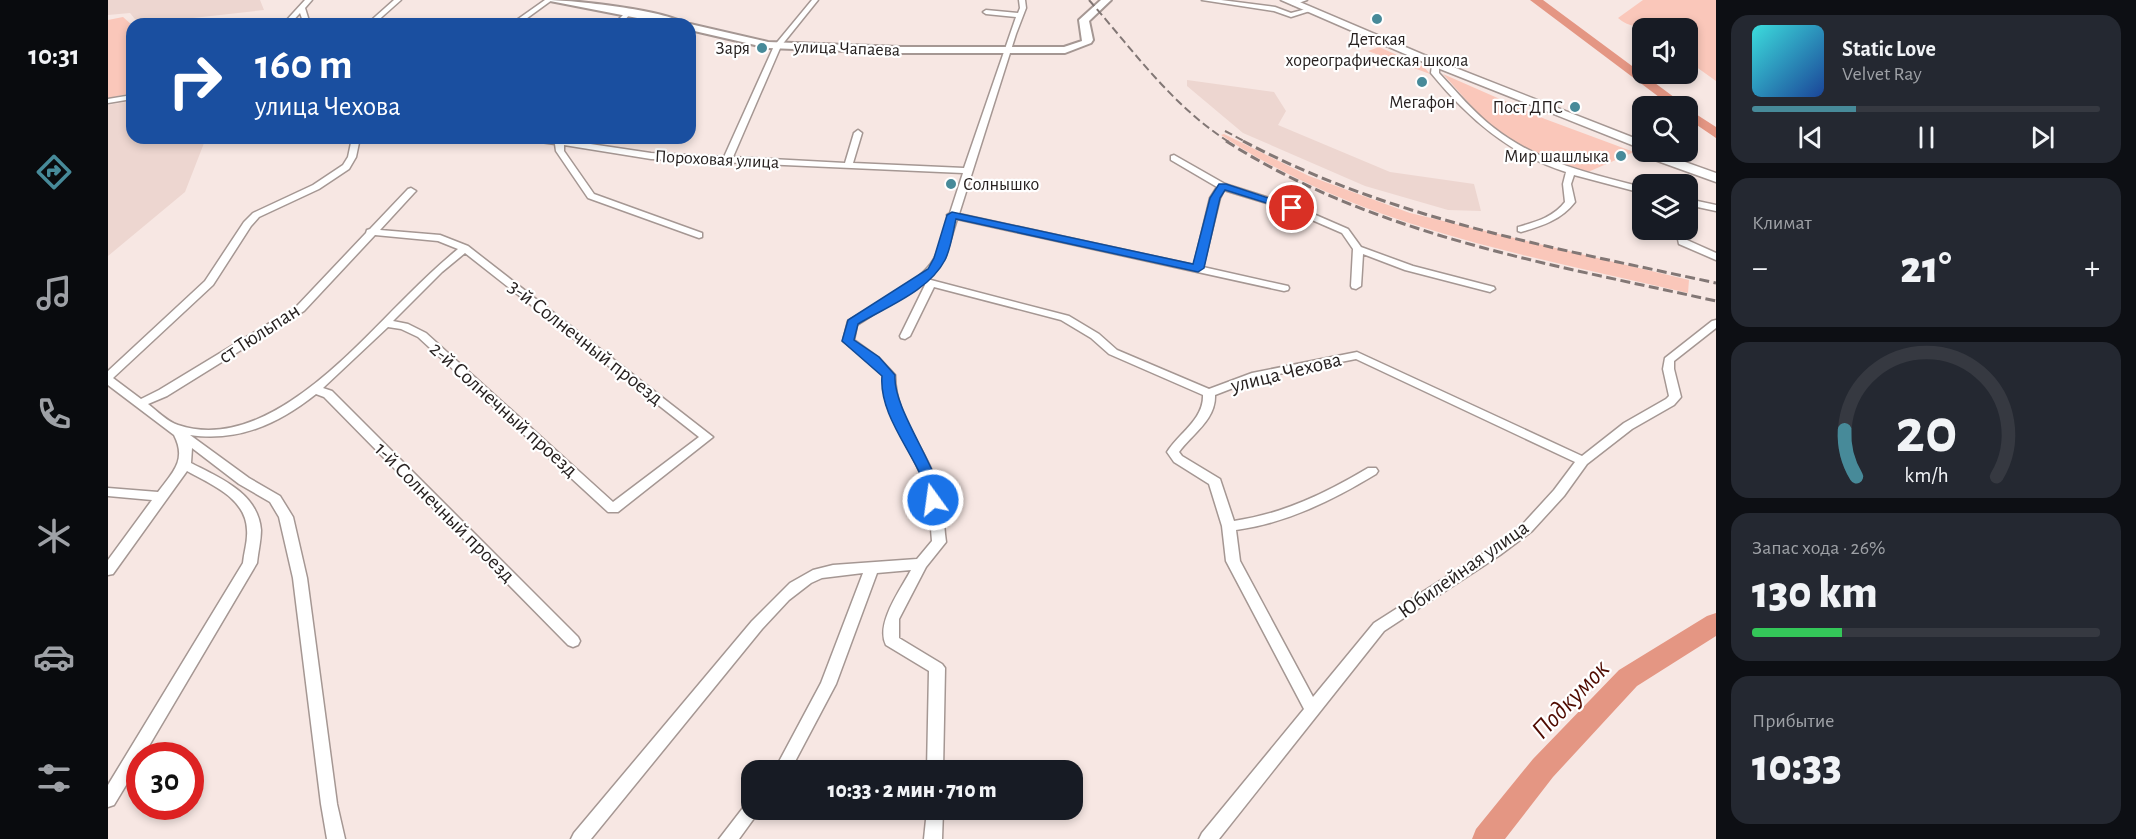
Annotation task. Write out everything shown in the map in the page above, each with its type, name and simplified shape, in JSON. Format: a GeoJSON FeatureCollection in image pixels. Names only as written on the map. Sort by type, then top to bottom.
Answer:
{"type":"FeatureCollection","features":[{"type":"Feature","properties":{"kind":"main road"},"geometry":{"type":"LineString","coordinates":[[550,0],[654,18]]}},
{"type":"Feature","properties":{"kind":"main road","name":"улица Чапаева"},"geometry":{"type":"LineString","coordinates":[[1006,51],[1065,50],[1081,46],[1088,40],[1084,20],[1106,0]]}},
{"type":"Feature","properties":{"kind":"main road","name":"улица Чапаева"},"geometry":{"type":"LineString","coordinates":[[696,28],[752,42],[778,45],[1058,53],[1084,49],[1094,43],[1094,25],[1118,0]]}},
{"type":"Feature","properties":{"kind":"main road"},"geometry":{"type":"LineString","coordinates":[[1290,1],[1532,107],[1632,144]]}},
{"type":"Feature","properties":{"kind":"main road"},"geometry":{"type":"LineString","coordinates":[[1677,162],[1716,178]]}},
{"type":"Feature","properties":{"kind":"main road"},"geometry":{"type":"LineString","coordinates":[[1688,162],[1716,172]]}},
{"type":"Feature","properties":{"kind":"street"},"geometry":{"type":"LineString","coordinates":[[289,18],[302,9],[309,0]]}},
{"type":"Feature","properties":{"kind":"street"},"geometry":{"type":"LineString","coordinates":[[377,18],[398,0]]}},
{"type":"Feature","properties":{"kind":"street"},"geometry":{"type":"LineString","coordinates":[[523,18],[550,0]]}},
{"type":"Feature","properties":{"kind":"street"},"geometry":{"type":"LineString","coordinates":[[727,161],[778,45],[815,0]]}},
{"type":"Feature","properties":{"kind":"street"},"geometry":{"type":"LineString","coordinates":[[905,336],[926,282],[940,258],[1006,51],[1023,8],[1022,0]]}},
{"type":"Feature","properties":{"kind":"street"},"geometry":{"type":"LineString","coordinates":[[1205,0],[1275,9],[1291,15],[1310,10]]}},
{"type":"Feature","properties":{"kind":"street"},"geometry":{"type":"LineString","coordinates":[[1290,1],[1304,0]]}},
{"type":"Feature","properties":{"kind":"street"},"geometry":{"type":"LineString","coordinates":[[302,9],[305,18]]}},
{"type":"Feature","properties":{"kind":"street"},"geometry":{"type":"LineString","coordinates":[[623,18],[629,12]]}},
{"type":"Feature","properties":{"kind":"street"},"geometry":{"type":"LineString","coordinates":[[986,12],[1020,15]]}},
{"type":"Feature","properties":{"kind":"street"},"geometry":{"type":"LineString","coordinates":[[1439,65],[1435,67],[1435,73],[1478,120],[1523,152],[1571,171],[1632,187]]}},
{"type":"Feature","properties":{"kind":"street"},"geometry":{"type":"LineString","coordinates":[[108,101],[126,98]]}},
{"type":"Feature","properties":{"kind":"street"},"geometry":{"type":"LineString","coordinates":[[848,166],[858,133]]}},
{"type":"Feature","properties":{"kind":"street"},"geometry":{"type":"LineString","coordinates":[[336,839],[329,804],[300,578],[286,517],[275,499],[244,481],[108,379],[208,283],[247,224],[256,215],[316,188],[346,167],[352,157],[355,144]]}},
{"type":"Feature","properties":{"kind":"street"},"geometry":{"type":"LineString","coordinates":[[559,144],[560,152],[591,196],[699,235]]}},
{"type":"Feature","properties":{"kind":"street","name":"Пороховая улица"},"geometry":{"type":"LineString","coordinates":[[574,144],[651,156],[967,171]]}},
{"type":"Feature","properties":{"kind":"street"},"geometry":{"type":"LineString","coordinates":[[1174,158],[1222,186],[1316,217],[1345,231],[1358,249],[1409,268],[1490,290]]}},
{"type":"Feature","properties":{"kind":"street"},"geometry":{"type":"LineString","coordinates":[[1521,229],[1550,219],[1566,208],[1570,201],[1567,184],[1571,171]]}},
{"type":"Feature","properties":{"kind":"street"},"geometry":{"type":"LineString","coordinates":[[1198,268],[1215,198],[1222,186]]}},
{"type":"Feature","properties":{"kind":"street","name":"ст Тюльпан"},"geometry":{"type":"LineString","coordinates":[[141,403],[163,393],[292,315],[411,191]]}},
{"type":"Feature","properties":{"kind":"street"},"geometry":{"type":"LineString","coordinates":[[1698,204],[1713,208]]}},
{"type":"Feature","properties":{"kind":"street"},"geometry":{"type":"LineString","coordinates":[[952,215],[1284,288]]}},
{"type":"Feature","properties":{"kind":"street","name":"3-й Солнечный проезд"},"geometry":{"type":"LineString","coordinates":[[370,232],[440,238],[465,248],[707,437],[613,509]]}},
{"type":"Feature","properties":{"kind":"street"},"geometry":{"type":"LineString","coordinates":[[1682,240],[1716,257]]}},
{"type":"Feature","properties":{"kind":"street"},"geometry":{"type":"LineString","coordinates":[[177,429],[212,434],[236,432],[271,420],[314,389],[387,324],[425,284],[465,248]]}},
{"type":"Feature","properties":{"kind":"street"},"geometry":{"type":"LineString","coordinates":[[1356,286],[1358,249]]}},
{"type":"Feature","properties":{"kind":"street"},"geometry":{"type":"LineString","coordinates":[[935,760],[937,668],[891,641],[892,619],[921,564],[939,542],[930,479],[901,424],[888,387],[889,375],[875,360],[848,341],[852,323],[926,282],[1065,318],[1095,336],[1113,352],[1209,393]]}},
{"type":"Feature","properties":{"kind":"street","name":"Юбилейная улица"},"geometry":{"type":"LineString","coordinates":[[1208,839],[1379,627],[1495,552],[1527,528],[1559,493],[1583,460],[1628,426],[1675,397],[1667,367],[1669,360],[1716,323]]}},
{"type":"Feature","properties":{"kind":"street","name":"2-й Солнечный проезд"},"geometry":{"type":"LineString","coordinates":[[387,324],[405,326],[422,335],[613,509]]}},
{"type":"Feature","properties":{"kind":"street","name":"улица Чехова"},"geometry":{"type":"LineString","coordinates":[[1312,709],[1233,561],[1229,526],[1215,482],[1178,459],[1173,452],[1202,418],[1211,402],[1209,393],[1256,375],[1357,355],[1583,460]]}},
{"type":"Feature","properties":{"kind":"street","name":"1-й Солнечный проезд"},"geometry":{"type":"LineString","coordinates":[[314,389],[328,394],[573,641]]}},
{"type":"Feature","properties":{"kind":"street"},"geometry":{"type":"LineString","coordinates":[[108,569],[184,465],[186,446],[177,429]]}},
{"type":"Feature","properties":{"kind":"street"},"geometry":{"type":"LineString","coordinates":[[108,800],[249,563],[254,529],[250,510],[237,495],[184,465]]}},
{"type":"Feature","properties":{"kind":"street"},"geometry":{"type":"LineString","coordinates":[[1229,526],[1249,525],[1285,514],[1341,489],[1372,471]]}},
{"type":"Feature","properties":{"kind":"street"},"geometry":{"type":"LineString","coordinates":[[108,492],[162,497]]}},
{"type":"Feature","properties":{"kind":"street"},"geometry":{"type":"LineString","coordinates":[[580,839],[757,625],[788,591],[813,574],[842,568],[921,564]]}},
{"type":"Feature","properties":{"kind":"street"},"geometry":{"type":"LineString","coordinates":[[788,760],[828,684],[872,568]]}},
{"type":"Feature","properties":{"kind":"street"},"geometry":{"type":"LineString","coordinates":[[728,839],[743,820]]}},
{"type":"Feature","properties":{"kind":"street"},"geometry":{"type":"LineString","coordinates":[[933,839],[934,820]]}},
{"type":"Feature","properties":{"kind":"shaded area"},"geometry":{"type":"Polygon","coordinates":[[[108,0],[260,0],[264,10],[193,18],[134,18],[130,13],[108,15],[108,0]]]}},
{"type":"Feature","properties":{"kind":"shaded area"},"geometry":{"type":"Polygon","coordinates":[[[1643,0],[1716,0],[1716,81],[1698,68],[1698,18],[1632,18],[1632,26],[1618,18],[1643,0]]]}},
{"type":"Feature","properties":{"kind":"shaded area"},"geometry":{"type":"Polygon","coordinates":[[[123,17],[126,20],[126,94],[108,98],[108,20],[123,17]]]}},
{"type":"Feature","properties":{"kind":"shaded area"},"geometry":{"type":"Polygon","coordinates":[[[1379,47],[1424,67],[1430,74],[1368,51],[1379,47]]]}},
{"type":"Feature","properties":{"kind":"shaded area"},"geometry":{"type":"Polygon","coordinates":[[[1443,74],[1545,119],[1632,153],[1588,172],[1546,158],[1519,145],[1495,129],[1443,74]]]}},
{"type":"Feature","properties":{"kind":"shaded area"},"geometry":{"type":"Polygon","coordinates":[[[1187,80],[1274,92],[1286,111],[1278,125],[1390,172],[1474,184],[1481,211],[1448,210],[1365,186],[1243,133],[1187,86],[1187,80]]]}},
{"type":"Feature","properties":{"kind":"shaded area"},"geometry":{"type":"Polygon","coordinates":[[[126,102],[126,144],[204,144],[185,192],[108,256],[108,105],[126,102]]]}},
{"type":"Feature","properties":{"kind":"shaded area"},"geometry":{"type":"Polygon","coordinates":[[[1224,134],[1309,176],[1410,213],[1689,280],[1688,293],[1507,251],[1387,216],[1274,167],[1221,135],[1224,134]]]}},
{"type":"Feature","properties":{"kind":"waterway","name":"Подкумок"},"geometry":{"type":"LineString","coordinates":[[1536,0],[1666,96]]}},
{"type":"Feature","properties":{"kind":"waterway","name":"Подкумок"},"geometry":{"type":"LineString","coordinates":[[1698,120],[1716,134]]}},
{"type":"Feature","properties":{"kind":"waterway","name":"Подкумок"},"geometry":{"type":"LineString","coordinates":[[1487,839],[1543,768],[1628,678],[1716,623]]}},
{"type":"Feature","properties":{"kind":"railway"},"geometry":{"type":"LineString","coordinates":[[1089,0],[1171,94],[1208,128],[1229,142]]}},
{"type":"Feature","properties":{"kind":"railway"},"geometry":{"type":"LineString","coordinates":[[1225,131],[1246,142]]}},
{"type":"Feature","properties":{"kind":"railway"},"geometry":{"type":"LineString","coordinates":[[1226,141],[1282,173],[1341,200],[1402,223],[1526,259],[1716,301]]}},
{"type":"Feature","properties":{"kind":"railway"},"geometry":{"type":"LineString","coordinates":[[1243,141],[1299,168],[1415,211],[1534,243],[1716,283]]}},
{"type":"Feature","properties":{"kind":"place","name":"Детская хореографическая школа"},"geometry":{"type":"Point","coordinates":[1377,19]}},
{"type":"Feature","properties":{"kind":"place","name":"Заря"},"geometry":{"type":"Point","coordinates":[762,48]}},
{"type":"Feature","properties":{"kind":"place","name":"Мегафон"},"geometry":{"type":"Point","coordinates":[1422,82]}},
{"type":"Feature","properties":{"kind":"place","name":"Пост ДПС"},"geometry":{"type":"Point","coordinates":[1575,107]}},
{"type":"Feature","properties":{"kind":"place","name":"Мир шашлыка"},"geometry":{"type":"Point","coordinates":[1621,156]}},
{"type":"Feature","properties":{"kind":"place","name":"Солнышко"},"geometry":{"type":"Point","coordinates":[951,184]}},
{"type":"Feature","properties":{"kind":"route"},"geometry":{"type":"LineString","coordinates":[[933,500],[930,479],[901,424],[888,387],[889,375],[875,360],[848,341],[852,323],[899,292],[921,281],[932,271],[940,258],[952,215],[1198,268],[1215,198],[1222,186],[1292,208]]}}]}
